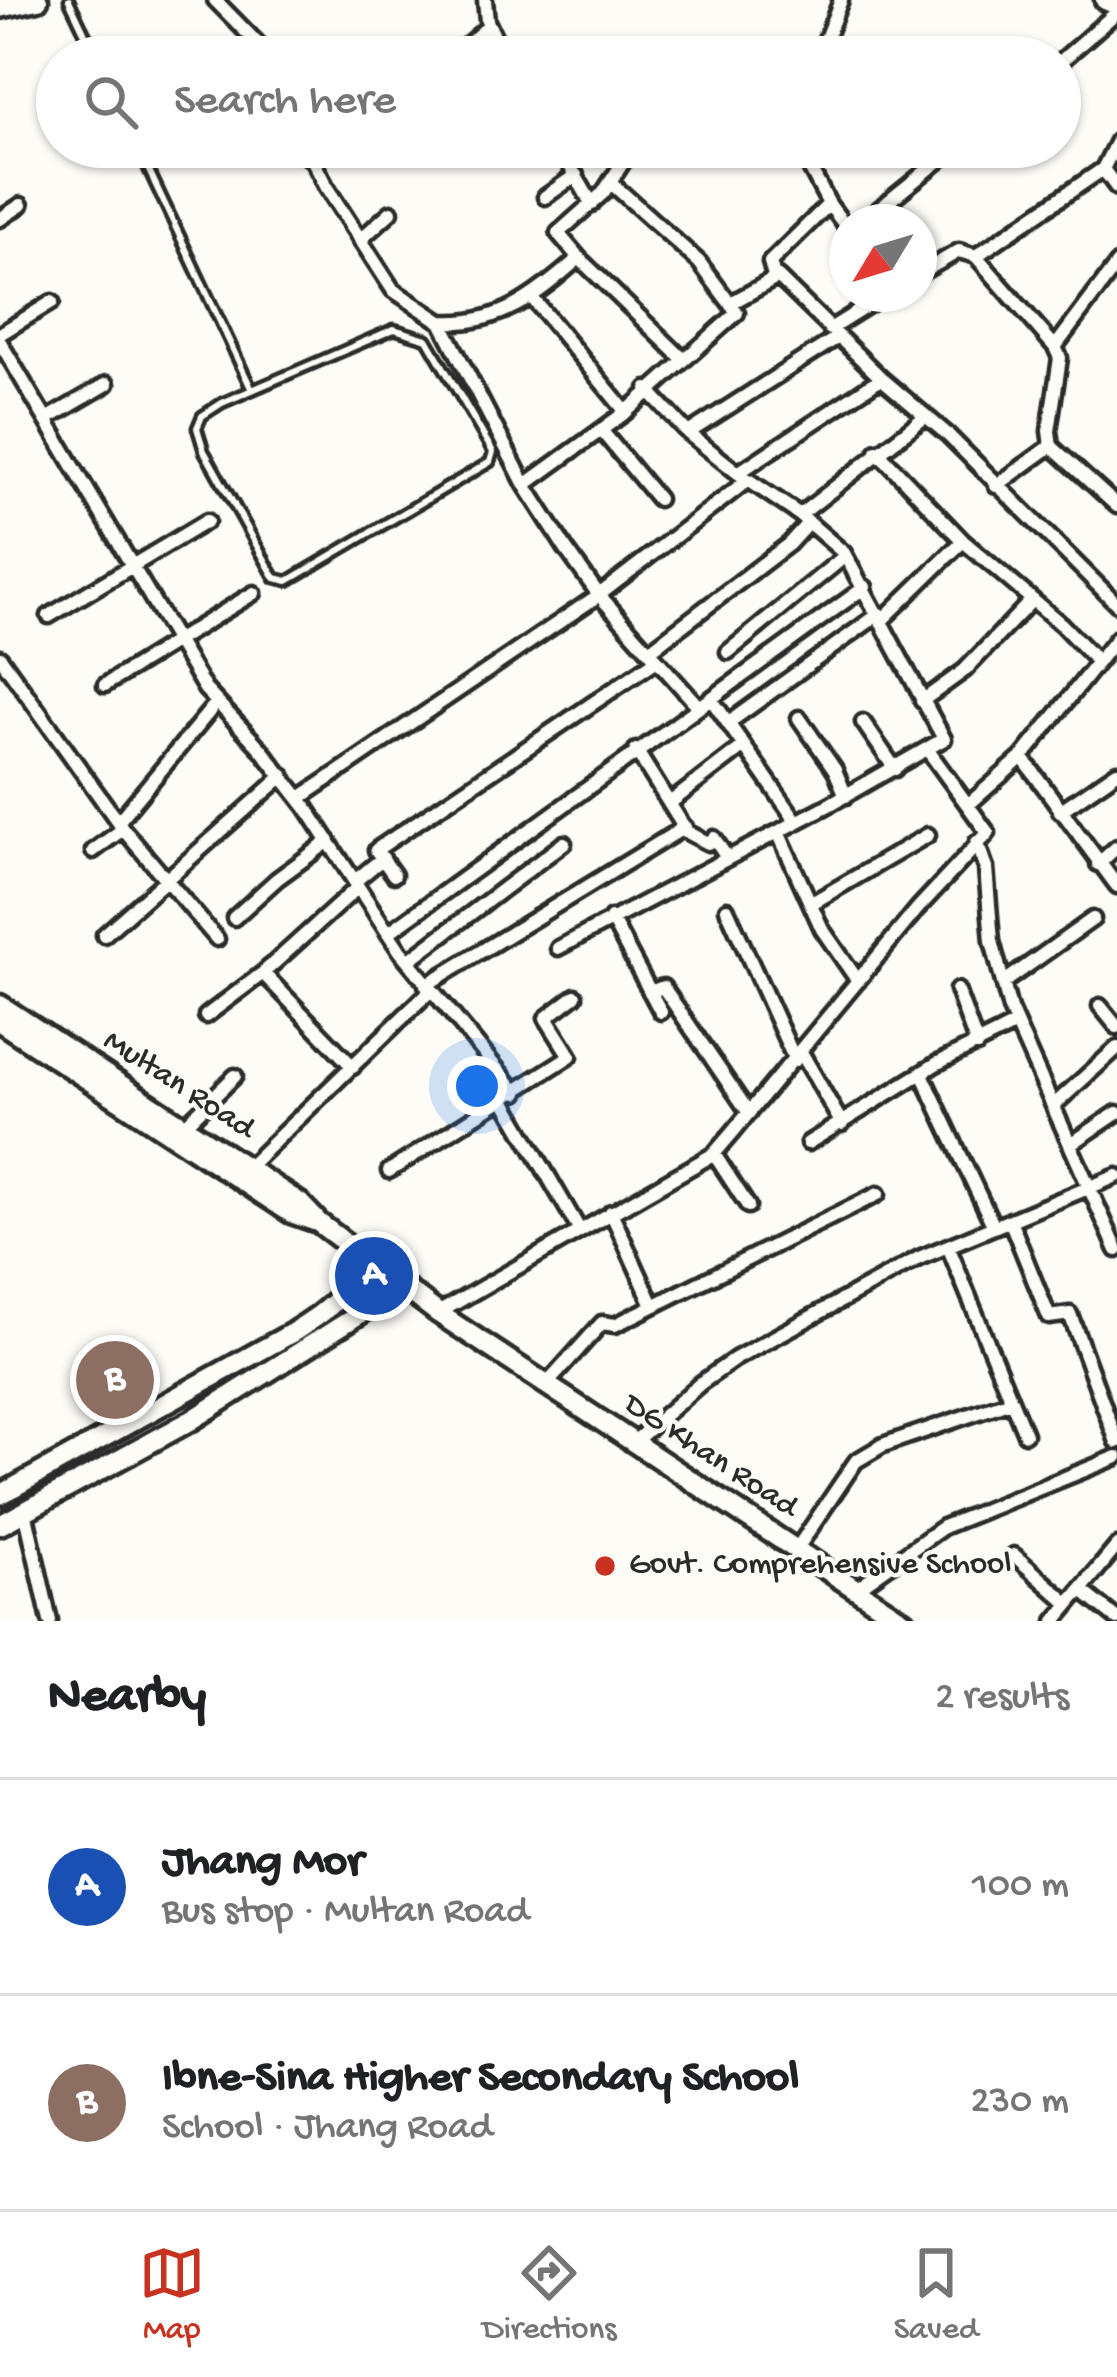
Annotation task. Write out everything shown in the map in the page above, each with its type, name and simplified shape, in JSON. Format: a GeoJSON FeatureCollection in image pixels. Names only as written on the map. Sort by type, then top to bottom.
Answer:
{"type":"FeatureCollection","features":[{"type":"Feature","properties":{"kind":"main road"},"geometry":{"type":"LineString","coordinates":[[0,8],[38,0]]}},
{"type":"Feature","properties":{"kind":"main road"},"geometry":{"type":"LineString","coordinates":[[1106,0],[1117,8]]}},
{"type":"Feature","properties":{"kind":"main road","name":"Multan Road"},"geometry":{"type":"LineString","coordinates":[[0,1005],[300,1203],[359,1253],[484,1343]]}},
{"type":"Feature","properties":{"kind":"main road","name":"Multan Road"},"geometry":{"type":"LineString","coordinates":[[0,1022],[291,1213],[319,1222]]}},
{"type":"Feature","properties":{"kind":"main road"},"geometry":{"type":"LineString","coordinates":[[0,1495],[334,1305],[351,1283],[359,1253]]}},
{"type":"Feature","properties":{"kind":"main road"},"geometry":{"type":"LineString","coordinates":[[0,1525],[192,1420],[404,1286]]}},
{"type":"Feature","properties":{"kind":"main road","name":"DG Khan Road"},"geometry":{"type":"LineString","coordinates":[[484,1343],[904,1621]]}},
{"type":"Feature","properties":{"kind":"street"},"geometry":{"type":"LineString","coordinates":[[215,0],[250,36]]}},
{"type":"Feature","properties":{"kind":"street"},"geometry":{"type":"LineString","coordinates":[[485,0],[494,36]]}},
{"type":"Feature","properties":{"kind":"street"},"geometry":{"type":"LineString","coordinates":[[827,36],[841,0]]}},
{"type":"Feature","properties":{"kind":"street"},"geometry":{"type":"LineString","coordinates":[[1081,42],[1117,8]]}},
{"type":"Feature","properties":{"kind":"street"},"geometry":{"type":"LineString","coordinates":[[477,36],[489,26]]}},
{"type":"Feature","properties":{"kind":"street"},"geometry":{"type":"LineString","coordinates":[[976,256],[1103,169],[1117,141]]}},
{"type":"Feature","properties":{"kind":"street"},"geometry":{"type":"LineString","coordinates":[[317,168],[399,297],[441,322],[525,485],[599,595],[653,655],[728,723],[797,822]]}},
{"type":"Feature","properties":{"kind":"street"},"geometry":{"type":"LineString","coordinates":[[571,168],[592,203]]}},
{"type":"Feature","properties":{"kind":"street"},"geometry":{"type":"LineString","coordinates":[[619,168],[592,203],[558,233],[682,358]]}},
{"type":"Feature","properties":{"kind":"street"},"geometry":{"type":"LineString","coordinates":[[810,168],[829,204],[770,262],[774,277],[926,416],[1117,604]]}},
{"type":"Feature","properties":{"kind":"street"},"geometry":{"type":"LineString","coordinates":[[885,204],[930,168]]}},
{"type":"Feature","properties":{"kind":"street"},"geometry":{"type":"LineString","coordinates":[[1103,169],[1117,188]]}},
{"type":"Feature","properties":{"kind":"street"},"geometry":{"type":"LineString","coordinates":[[544,196],[575,175]]}},
{"type":"Feature","properties":{"kind":"street"},"geometry":{"type":"LineString","coordinates":[[525,485],[626,412],[735,315],[698,262],[610,182]]}},
{"type":"Feature","properties":{"kind":"street"},"geometry":{"type":"LineString","coordinates":[[0,219],[21,205]]}},
{"type":"Feature","properties":{"kind":"street"},"geometry":{"type":"LineString","coordinates":[[360,240],[391,212]]}},
{"type":"Feature","properties":{"kind":"street"},"geometry":{"type":"LineString","coordinates":[[937,264],[959,251],[976,256],[1055,347],[1060,358],[1048,431],[1051,446],[1117,506]]}},
{"type":"Feature","properties":{"kind":"street"},"geometry":{"type":"LineString","coordinates":[[441,322],[500,314],[532,299],[579,258]]}},
{"type":"Feature","properties":{"kind":"street"},"geometry":{"type":"LineString","coordinates":[[1055,347],[1117,264]]}},
{"type":"Feature","properties":{"kind":"street"},"geometry":{"type":"LineString","coordinates":[[730,303],[774,277]]}},
{"type":"Feature","properties":{"kind":"street"},"geometry":{"type":"LineString","coordinates":[[532,299],[626,412]]}},
{"type":"Feature","properties":{"kind":"street"},"geometry":{"type":"LineString","coordinates":[[52,302],[0,338],[175,641],[217,702],[300,798],[388,933],[510,1096],[580,1231]]}},
{"type":"Feature","properties":{"kind":"street"},"geometry":{"type":"LineString","coordinates":[[688,433],[862,312]]}},
{"type":"Feature","properties":{"kind":"street"},"geometry":{"type":"LineString","coordinates":[[300,798],[599,595],[743,477],[881,378]]}},
{"type":"Feature","properties":{"kind":"street"},"geometry":{"type":"LineString","coordinates":[[47,418],[107,384]]}},
{"type":"Feature","properties":{"kind":"street"},"geometry":{"type":"LineString","coordinates":[[558,948],[944,739],[845,556],[804,519],[688,433],[647,389]]}},
{"type":"Feature","properties":{"kind":"street"},"geometry":{"type":"LineString","coordinates":[[394,875],[376,850],[653,655],[789,544],[804,519],[877,452],[926,416]]}},
{"type":"Feature","properties":{"kind":"street"},"geometry":{"type":"LineString","coordinates":[[601,430],[658,499]]}},
{"type":"Feature","properties":{"kind":"street"},"geometry":{"type":"LineString","coordinates":[[996,486],[1051,446]]}},
{"type":"Feature","properties":{"kind":"street"},"geometry":{"type":"LineString","coordinates":[[877,452],[963,541],[1061,624],[1097,662]]}},
{"type":"Feature","properties":{"kind":"street"},"geometry":{"type":"LineString","coordinates":[[49,616],[207,521]]}},
{"type":"Feature","properties":{"kind":"street"},"geometry":{"type":"LineString","coordinates":[[728,723],[880,618],[963,541]]}},
{"type":"Feature","properties":{"kind":"street"},"geometry":{"type":"LineString","coordinates":[[728,652],[845,556]]}},
{"type":"Feature","properties":{"kind":"street"},"geometry":{"type":"LineString","coordinates":[[388,933],[865,587]]}},
{"type":"Feature","properties":{"kind":"street"},"geometry":{"type":"LineString","coordinates":[[105,685],[254,592]]}},
{"type":"Feature","properties":{"kind":"street"},"geometry":{"type":"LineString","coordinates":[[922,701],[965,670],[1031,601]]}},
{"type":"Feature","properties":{"kind":"street"},"geometry":{"type":"LineString","coordinates":[[968,805],[1022,757],[1117,638]]}},
{"type":"Feature","properties":{"kind":"street"},"geometry":{"type":"LineString","coordinates":[[0,657],[120,825],[217,939]]}},
{"type":"Feature","properties":{"kind":"street"},"geometry":{"type":"LineString","coordinates":[[93,851],[120,825],[217,702]]}},
{"type":"Feature","properties":{"kind":"street"},"geometry":{"type":"LineString","coordinates":[[799,718],[835,770],[846,796]]}},
{"type":"Feature","properties":{"kind":"street"},"geometry":{"type":"LineString","coordinates":[[863,722],[896,769]]}},
{"type":"Feature","properties":{"kind":"street"},"geometry":{"type":"LineString","coordinates":[[671,802],[744,746]]}},
{"type":"Feature","properties":{"kind":"street"},"geometry":{"type":"LineString","coordinates":[[438,1313],[713,1154],[749,1114],[988,833],[926,749]]}},
{"type":"Feature","properties":{"kind":"street"},"geometry":{"type":"LineString","coordinates":[[636,750],[693,838],[708,843],[715,838],[727,858]]}},
{"type":"Feature","properties":{"kind":"street"},"geometry":{"type":"LineString","coordinates":[[1022,757],[1117,886]]}},
{"type":"Feature","properties":{"kind":"street"},"geometry":{"type":"LineString","coordinates":[[1060,811],[1117,772]]}},
{"type":"Feature","properties":{"kind":"street"},"geometry":{"type":"LineString","coordinates":[[104,935],[283,776]]}},
{"type":"Feature","properties":{"kind":"street"},"geometry":{"type":"LineString","coordinates":[[248,1167],[428,988],[685,827]]}},
{"type":"Feature","properties":{"kind":"street"},"geometry":{"type":"LineString","coordinates":[[778,832],[822,929],[858,981]]}},
{"type":"Feature","properties":{"kind":"street"},"geometry":{"type":"LineString","coordinates":[[812,903],[928,836]]}},
{"type":"Feature","properties":{"kind":"street"},"geometry":{"type":"LineString","coordinates":[[234,917],[329,841]]}},
{"type":"Feature","properties":{"kind":"street"},"geometry":{"type":"LineString","coordinates":[[977,842],[986,868],[992,940],[1016,1024],[1117,1250]]}},
{"type":"Feature","properties":{"kind":"street"},"geometry":{"type":"LineString","coordinates":[[408,961],[564,843]]}},
{"type":"Feature","properties":{"kind":"street"},"geometry":{"type":"LineString","coordinates":[[1098,864],[1117,848]]}},
{"type":"Feature","properties":{"kind":"street"},"geometry":{"type":"LineString","coordinates":[[206,1016],[263,973],[382,858]]}},
{"type":"Feature","properties":{"kind":"street"},"geometry":{"type":"LineString","coordinates":[[727,909],[798,1056],[842,1124]]}},
{"type":"Feature","properties":{"kind":"street"},"geometry":{"type":"LineString","coordinates":[[611,919],[661,1012]]}},
{"type":"Feature","properties":{"kind":"street"},"geometry":{"type":"LineString","coordinates":[[1003,983],[1093,919]]}},
{"type":"Feature","properties":{"kind":"street"},"geometry":{"type":"LineString","coordinates":[[263,973],[353,1067]]}},
{"type":"Feature","properties":{"kind":"street"},"geometry":{"type":"LineString","coordinates":[[650,992],[663,987],[749,1114]]}},
{"type":"Feature","properties":{"kind":"street"},"geometry":{"type":"LineString","coordinates":[[957,990],[977,1045]]}},
{"type":"Feature","properties":{"kind":"street"},"geometry":{"type":"LineString","coordinates":[[389,1171],[570,1056],[546,1018],[575,997]]}},
{"type":"Feature","properties":{"kind":"street"},"geometry":{"type":"LineString","coordinates":[[1100,1006],[1117,1027]]}},
{"type":"Feature","properties":{"kind":"street"},"geometry":{"type":"LineString","coordinates":[[808,1143],[1016,1024]]}},
{"type":"Feature","properties":{"kind":"street"},"geometry":{"type":"LineString","coordinates":[[1052,1106],[1117,1048]]}},
{"type":"Feature","properties":{"kind":"street"},"geometry":{"type":"LineString","coordinates":[[922,1074],[994,1227]]}},
{"type":"Feature","properties":{"kind":"street"},"geometry":{"type":"LineString","coordinates":[[183,1126],[235,1076]]}},
{"type":"Feature","properties":{"kind":"street"},"geometry":{"type":"LineString","coordinates":[[1071,1144],[1117,1113]]}},
{"type":"Feature","properties":{"kind":"street"},"geometry":{"type":"LineString","coordinates":[[713,1154],[748,1206]]}},
{"type":"Feature","properties":{"kind":"street"},"geometry":{"type":"LineString","coordinates":[[633,1443],[735,1359],[948,1246],[1117,1176]]}},
{"type":"Feature","properties":{"kind":"street"},"geometry":{"type":"LineString","coordinates":[[546,1384],[602,1323],[614,1325],[878,1195]]}},
{"type":"Feature","properties":{"kind":"street"},"geometry":{"type":"LineString","coordinates":[[611,1212],[653,1305]]}},
{"type":"Feature","properties":{"kind":"street"},"geometry":{"type":"LineString","coordinates":[[1010,1220],[1049,1317],[1070,1314],[1117,1442]]}},
{"type":"Feature","properties":{"kind":"street"},"geometry":{"type":"LineString","coordinates":[[948,1246],[1024,1434]]}},
{"type":"Feature","properties":{"kind":"street"},"geometry":{"type":"LineString","coordinates":[[796,1550],[856,1461],[883,1444],[1011,1401]]}},
{"type":"Feature","properties":{"kind":"street"},"geometry":{"type":"LineString","coordinates":[[856,1589],[943,1527],[1117,1457]]}},
{"type":"Feature","properties":{"kind":"street"},"geometry":{"type":"LineString","coordinates":[[25,1511],[50,1621]]}},
{"type":"Feature","properties":{"kind":"street"},"geometry":{"type":"LineString","coordinates":[[1055,1621],[1117,1546]]}},
{"type":"Feature","properties":{"kind":"street"},"geometry":{"type":"LineString","coordinates":[[1014,1555],[1070,1604]]}},
{"type":"Feature","properties":{"kind":"street"},"geometry":{"type":"LineString","coordinates":[[1081,1590],[1117,1619]]}},
{"type":"Feature","properties":{"kind":"lane"},"geometry":{"type":"LineString","coordinates":[[69,0],[86,36]]}},
{"type":"Feature","properties":{"kind":"lane"},"geometry":{"type":"LineString","coordinates":[[148,168],[251,389]]}},
{"type":"Feature","properties":{"kind":"lane"},"geometry":{"type":"LineString","coordinates":[[394,329],[410,331],[428,339],[493,452],[490,462],[476,473],[288,581],[275,578],[212,465],[197,428],[202,416],[251,389],[394,329]]}},
{"type":"Feature","properties":{"kind":"place","name":"Jhang Mor"},"geometry":{"type":"Point","coordinates":[374,1276]}},
{"type":"Feature","properties":{"kind":"place","name":"Ibne-Sina Higher Secondary School"},"geometry":{"type":"Point","coordinates":[115,1380]}},
{"type":"Feature","properties":{"kind":"place","name":"Govt. Comprehensive School"},"geometry":{"type":"Point","coordinates":[605,1566]}}]}
